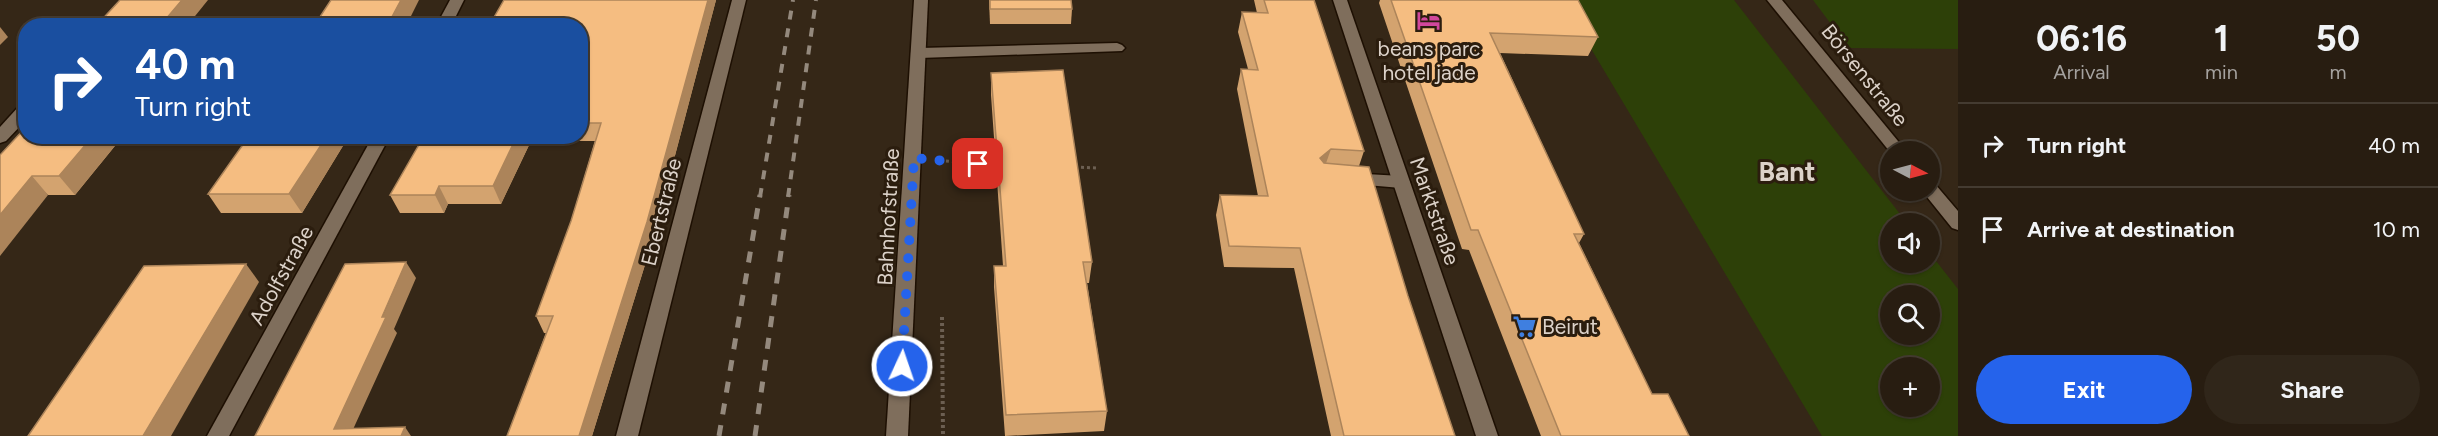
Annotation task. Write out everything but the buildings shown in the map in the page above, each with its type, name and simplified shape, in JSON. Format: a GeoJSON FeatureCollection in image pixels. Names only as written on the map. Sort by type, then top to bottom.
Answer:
{"type":"FeatureCollection","features":[{"type":"Feature","properties":{"kind":"street"},"geometry":{"type":"LineString","coordinates":[[447,18],[457,0]]}},
{"type":"Feature","properties":{"kind":"street","name":"Ebertstraße"},"geometry":{"type":"LineString","coordinates":[[627,436],[738,0]]}},
{"type":"Feature","properties":{"kind":"street","name":"Bahnhofstraße"},"geometry":{"type":"LineString","coordinates":[[897,436],[920,53],[921,0]]}},
{"type":"Feature","properties":{"kind":"street","name":"Marktstraße"},"geometry":{"type":"LineString","coordinates":[[1340,0],[1487,436]]}},
{"type":"Feature","properties":{"kind":"street","name":"Börsenstraße"},"geometry":{"type":"LineString","coordinates":[[1774,0],[1890,141]]}},
{"type":"Feature","properties":{"kind":"street"},"geometry":{"type":"LineString","coordinates":[[920,53],[1117,48]]}},
{"type":"Feature","properties":{"kind":"street"},"geometry":{"type":"LineString","coordinates":[[0,137],[18,118]]}},
{"type":"Feature","properties":{"kind":"street","name":"Adolfstraße"},"geometry":{"type":"LineString","coordinates":[[218,436],[378,144]]}},
{"type":"Feature","properties":{"kind":"street"},"geometry":{"type":"LineString","coordinates":[[1335,178],[1401,182]]}},
{"type":"Feature","properties":{"kind":"street"},"geometry":{"type":"LineString","coordinates":[[1940,201],[1958,223]]}},
{"type":"Feature","properties":{"kind":"path"},"geometry":{"type":"LineString","coordinates":[[914,158],[996,166]]}},
{"type":"Feature","properties":{"kind":"path"},"geometry":{"type":"LineString","coordinates":[[1072,167],[1098,168]]}},
{"type":"Feature","properties":{"kind":"green space"},"geometry":{"type":"Polygon","coordinates":[[[1562,0],[1734,0],[1880,188],[1880,201],[1890,201],[1899,213],[1880,213],[1880,273],[1940,273],[1940,266],[1958,289],[1958,436],[1822,436],[1562,0]]]}},
{"type":"Feature","properties":{"kind":"green space"},"geometry":{"type":"Polygon","coordinates":[[[1813,0],[1958,0],[1958,49],[1849,48],[1813,0]]]}},
{"type":"Feature","properties":{"kind":"railway"},"geometry":{"type":"LineString","coordinates":[[760,197],[793,0]]}},
{"type":"Feature","properties":{"kind":"railway"},"geometry":{"type":"LineString","coordinates":[[788,197],[816,0]]}},
{"type":"Feature","properties":{"kind":"railway"},"geometry":{"type":"LineString","coordinates":[[719,436],[760,195]]}},
{"type":"Feature","properties":{"kind":"railway"},"geometry":{"type":"LineString","coordinates":[[755,436],[789,195]]}},
{"type":"Feature","properties":{"kind":"place","name":"beans parc hotel jade"},"geometry":{"type":"Point","coordinates":[1429,20]}},
{"type":"Feature","properties":{"kind":"place","name":"Beirut"},"geometry":{"type":"Point","coordinates":[1524,326]}},
{"type":"Feature","properties":{"kind":"district","name":"Bant"},"geometry":{"type":"Point","coordinates":[1787,171]}},
{"type":"Feature","properties":{"kind":"route"},"geometry":{"type":"LineString","coordinates":[[902,366],[914,158],[978,164]]}}]}
